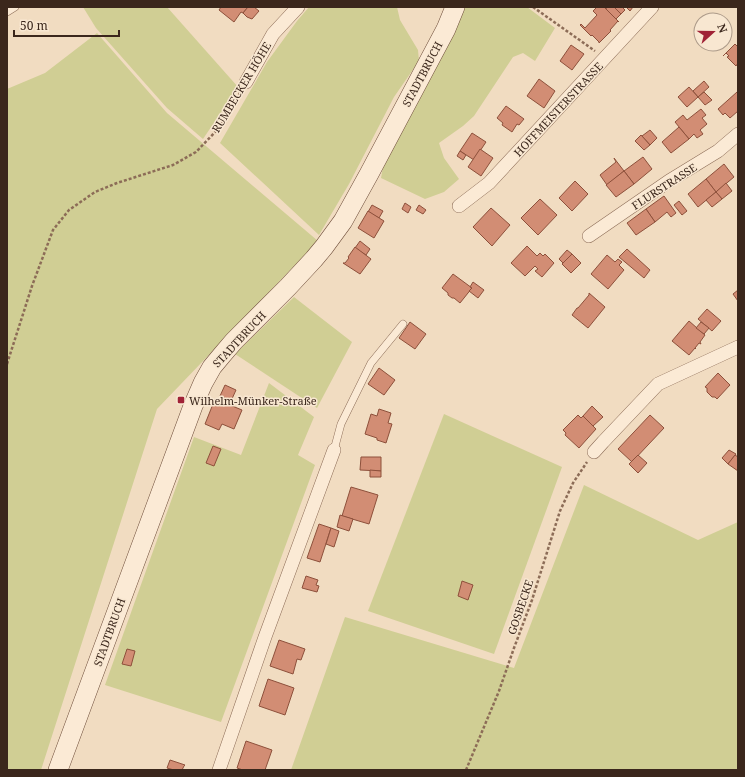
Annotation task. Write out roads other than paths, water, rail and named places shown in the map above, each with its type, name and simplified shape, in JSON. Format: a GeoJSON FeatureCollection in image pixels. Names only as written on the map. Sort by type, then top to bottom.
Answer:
{"type":"FeatureCollection","features":[{"type":"Feature","properties":{"kind":"street","name":"RUMBECKER HÖHE"},"geometry":{"type":"LineString","coordinates":[[246,82],[273,34],[298,7]]}},
{"type":"Feature","properties":{"kind":"street","name":"STADTBRUCH"},"geometry":{"type":"LineString","coordinates":[[58,770],[202,382],[212,367],[234,341],[314,259],[343,221],[442,36],[455,7]]}},
{"type":"Feature","properties":{"kind":"street","name":"HOFFMEISTERSTRASSE"},"geometry":{"type":"LineString","coordinates":[[459,206],[490,183],[652,7]]}},
{"type":"Feature","properties":{"kind":"street","name":"FLURSTRASSE"},"geometry":{"type":"LineString","coordinates":[[589,236],[670,181],[718,152],[738,134]]}},
{"type":"Feature","properties":{"kind":"street"},"geometry":{"type":"LineString","coordinates":[[594,452],[658,384],[738,347]]}},
{"type":"Feature","properties":{"kind":"street"},"geometry":{"type":"LineString","coordinates":[[218,770],[334,450]]}},
{"type":"Feature","properties":{"kind":"lane"},"geometry":{"type":"LineString","coordinates":[[7,12],[15,7]]}},
{"type":"Feature","properties":{"kind":"lane"},"geometry":{"type":"LineString","coordinates":[[334,450],[341,424],[371,363],[403,324]]}},
{"type":"Feature","properties":{"kind":"place","name":"Wilhelm-Münker-Straße"},"geometry":{"type":"Point","coordinates":[181,400]}}]}
